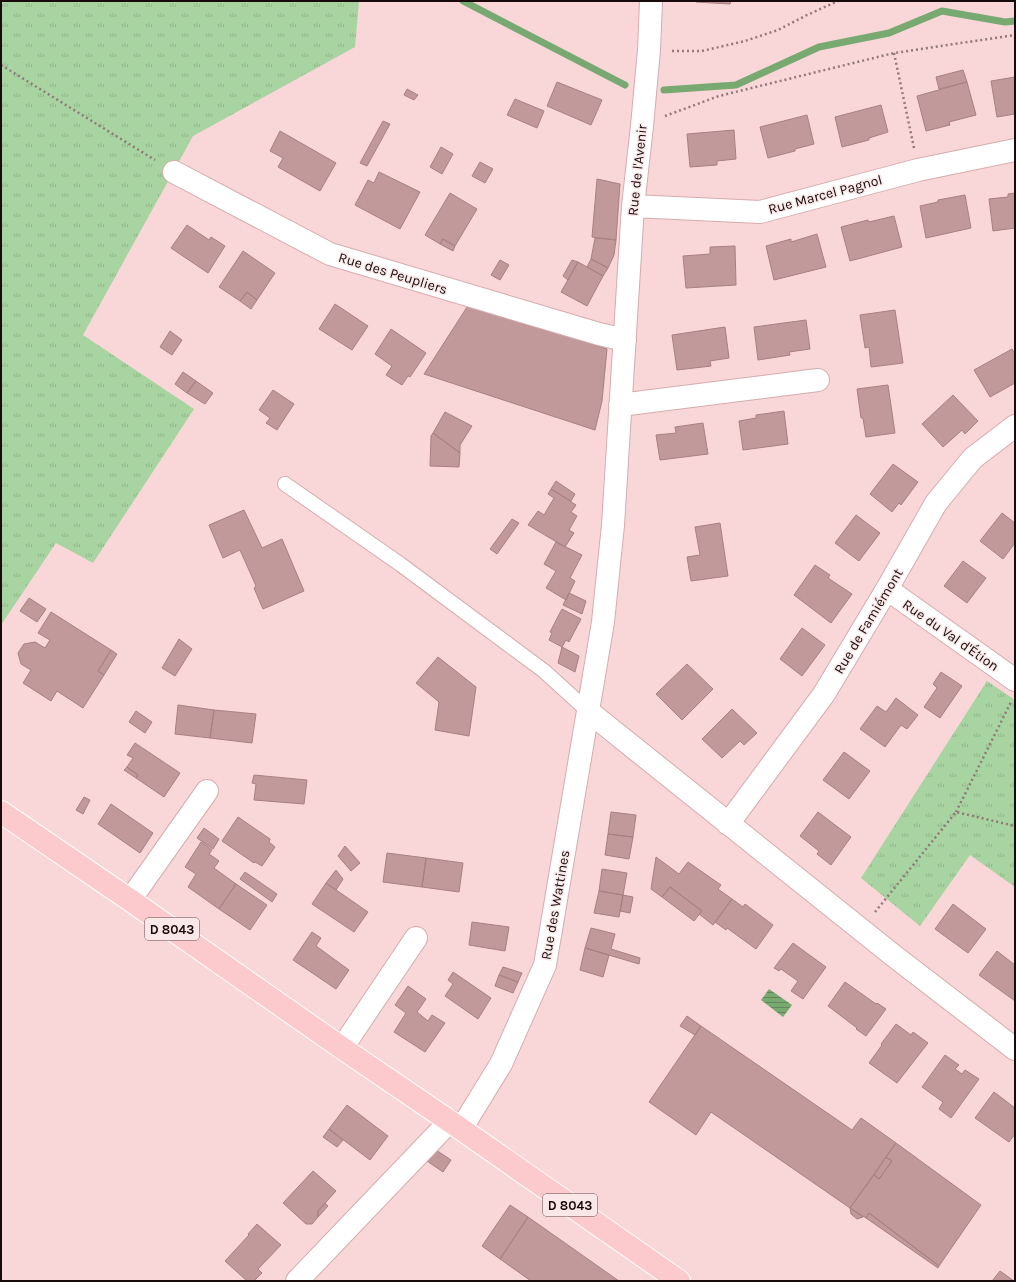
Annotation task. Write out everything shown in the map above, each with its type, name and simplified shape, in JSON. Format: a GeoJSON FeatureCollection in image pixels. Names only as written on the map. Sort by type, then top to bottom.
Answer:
{"type":"FeatureCollection","features":[{"type":"Feature","properties":{"kind":"main road","name":"D 8043"},"geometry":{"type":"LineString","coordinates":[[1,812],[456,1125],[679,1281]]}},
{"type":"Feature","properties":{"kind":"street","name":"Rue de l'Avenir"},"geometry":{"type":"LineString","coordinates":[[620,405],[633,206],[649,50],[651,1]]}},
{"type":"Feature","properties":{"kind":"street","name":"Rue Marcel Pagnol"},"geometry":{"type":"LineString","coordinates":[[633,206],[760,212],[918,170],[1015,150]]}},
{"type":"Feature","properties":{"kind":"street","name":"Rue des Peupliers"},"geometry":{"type":"LineString","coordinates":[[174,172],[330,254],[599,334],[625,340]]}},
{"type":"Feature","properties":{"kind":"street"},"geometry":{"type":"LineString","coordinates":[[620,405],[818,380]]}},
{"type":"Feature","properties":{"kind":"street","name":"Rue des Wattines"},"geometry":{"type":"LineString","coordinates":[[297,1281],[456,1125],[501,1064],[545,965],[603,622],[613,525],[620,405]]}},
{"type":"Feature","properties":{"kind":"street","name":"Rue de Famiémont"},"geometry":{"type":"LineString","coordinates":[[728,824],[824,694],[887,589],[936,503],[973,458],[1015,426]]}},
{"type":"Feature","properties":{"kind":"street","name":"Rue du Val d'Étion"},"geometry":{"type":"LineString","coordinates":[[887,589],[1015,680]]}},
{"type":"Feature","properties":{"kind":"street"},"geometry":{"type":"LineString","coordinates":[[588,711],[861,930],[1015,1050]]}},
{"type":"Feature","properties":{"kind":"street"},"geometry":{"type":"LineString","coordinates":[[130,900],[207,791]]}},
{"type":"Feature","properties":{"kind":"street"},"geometry":{"type":"LineString","coordinates":[[342,1048],[416,938]]}},
{"type":"Feature","properties":{"kind":"lane"},"geometry":{"type":"LineString","coordinates":[[284,484],[400,564],[544,671],[588,711]]}},
{"type":"Feature","properties":{"kind":"path"},"geometry":{"type":"LineString","coordinates":[[649,50],[702,51],[745,40],[778,30],[838,1]]}},
{"type":"Feature","properties":{"kind":"path"},"geometry":{"type":"LineString","coordinates":[[642,126],[690,106],[719,96],[894,53],[1015,35]]}},
{"type":"Feature","properties":{"kind":"path"},"geometry":{"type":"LineString","coordinates":[[894,53],[918,170]]}},
{"type":"Feature","properties":{"kind":"path"},"geometry":{"type":"LineString","coordinates":[[1,65],[174,172]]}},
{"type":"Feature","properties":{"kind":"path"},"geometry":{"type":"LineString","coordinates":[[861,930],[956,812],[1012,701]]}},
{"type":"Feature","properties":{"kind":"path"},"geometry":{"type":"LineString","coordinates":[[956,812],[1015,826]]}},
{"type":"Feature","properties":{"kind":"green space"},"geometry":{"type":"Polygon","coordinates":[[[1,1],[359,1],[355,47],[193,136],[83,335],[194,409],[93,563],[56,543],[1,625],[1,1]]]}},
{"type":"Feature","properties":{"kind":"green space"},"geometry":{"type":"Polygon","coordinates":[[[987,681],[1015,700],[1015,887],[970,855],[920,926],[861,878],[987,681]]]}},
{"type":"Feature","properties":{"kind":"shaded area"},"geometry":{"type":"Polygon","coordinates":[[[769,989],[792,1005],[783,1017],[761,1000],[769,989]]]}},
{"type":"Feature","properties":{"kind":"building"},"geometry":{"type":"Polygon","coordinates":[[[696,1],[731,1],[730,4],[696,1]]]}},
{"type":"Feature","properties":{"kind":"building"},"geometry":{"type":"Polygon","coordinates":[[[963,70],[967,82],[939,89],[936,77],[963,70]]]}},
{"type":"Feature","properties":{"kind":"building"},"geometry":{"type":"Polygon","coordinates":[[[1015,77],[1015,114],[997,117],[991,81],[1015,77]]]}},
{"type":"Feature","properties":{"kind":"building"},"geometry":{"type":"Polygon","coordinates":[[[557,82],[602,100],[591,125],[547,106],[557,82]]]}},
{"type":"Feature","properties":{"kind":"building"},"geometry":{"type":"Polygon","coordinates":[[[967,82],[976,115],[949,122],[950,125],[926,131],[917,96],[967,82]]]}},
{"type":"Feature","properties":{"kind":"building"},"geometry":{"type":"Polygon","coordinates":[[[407,89],[418,95],[414,100],[404,95],[407,89]]]}},
{"type":"Feature","properties":{"kind":"building"},"geometry":{"type":"Polygon","coordinates":[[[515,99],[544,111],[537,128],[507,115],[515,99]]]}},
{"type":"Feature","properties":{"kind":"building"},"geometry":{"type":"Polygon","coordinates":[[[881,105],[888,132],[869,138],[869,140],[842,147],[835,117],[881,105]]]}},
{"type":"Feature","properties":{"kind":"building"},"geometry":{"type":"Polygon","coordinates":[[[807,115],[814,144],[768,158],[760,127],[807,115]]]}},
{"type":"Feature","properties":{"kind":"building"},"geometry":{"type":"Polygon","coordinates":[[[383,121],[390,124],[367,166],[360,163],[383,121]]]}},
{"type":"Feature","properties":{"kind":"building"},"geometry":{"type":"Polygon","coordinates":[[[734,130],[736,159],[717,161],[717,165],[690,167],[687,134],[734,130]]]}},
{"type":"Feature","properties":{"kind":"building"},"geometry":{"type":"Polygon","coordinates":[[[280,131],[336,163],[320,191],[278,167],[283,158],[270,151],[280,131]]]}},
{"type":"Feature","properties":{"kind":"building"},"geometry":{"type":"Polygon","coordinates":[[[441,147],[453,154],[442,174],[430,167],[441,147]]]}},
{"type":"Feature","properties":{"kind":"building"},"geometry":{"type":"Polygon","coordinates":[[[480,162],[493,169],[485,183],[472,176],[480,162]]]}},
{"type":"Feature","properties":{"kind":"building"},"geometry":{"type":"Polygon","coordinates":[[[379,172],[420,192],[400,229],[355,205],[368,180],[374,183],[379,172]]]}},
{"type":"Feature","properties":{"kind":"building"},"geometry":{"type":"Polygon","coordinates":[[[597,179],[620,184],[616,240],[592,237],[597,179]]]}},
{"type":"Feature","properties":{"kind":"building"},"geometry":{"type":"Polygon","coordinates":[[[450,193],[477,209],[455,246],[443,239],[440,244],[425,235],[450,193]]]}},
{"type":"Feature","properties":{"kind":"building"},"geometry":{"type":"Polygon","coordinates":[[[1015,193],[1015,228],[993,231],[989,199],[1008,197],[1008,194],[1015,193]]]}},
{"type":"Feature","properties":{"kind":"building"},"geometry":{"type":"Polygon","coordinates":[[[965,195],[971,228],[926,238],[920,206],[938,202],[938,200],[965,195]]]}},
{"type":"Feature","properties":{"kind":"building"},"geometry":{"type":"Polygon","coordinates":[[[894,216],[902,247],[850,261],[841,227],[868,220],[869,222],[894,216]]]}},
{"type":"Feature","properties":{"kind":"building"},"geometry":{"type":"Polygon","coordinates":[[[187,225],[209,240],[211,237],[225,246],[208,273],[171,248],[187,225]]]}},
{"type":"Feature","properties":{"kind":"building"},"geometry":{"type":"Polygon","coordinates":[[[817,234],[826,267],[774,280],[766,246],[791,239],[791,242],[817,234]]]}},
{"type":"Feature","properties":{"kind":"building"},"geometry":{"type":"Polygon","coordinates":[[[595,238],[616,240],[614,255],[608,268],[591,259],[595,238]]]}},
{"type":"Feature","properties":{"kind":"building"},"geometry":{"type":"Polygon","coordinates":[[[443,239],[455,246],[453,251],[440,244],[443,239]]]}},
{"type":"Feature","properties":{"kind":"building"},"geometry":{"type":"Polygon","coordinates":[[[735,246],[736,285],[686,288],[683,256],[710,254],[710,247],[735,246]]]}},
{"type":"Feature","properties":{"kind":"building"},"geometry":{"type":"Polygon","coordinates":[[[243,251],[275,273],[257,300],[247,292],[240,301],[219,287],[243,251]]]}},
{"type":"Feature","properties":{"kind":"building"},"geometry":{"type":"Polygon","coordinates":[[[591,259],[608,268],[603,276],[587,267],[591,259]]]}},
{"type":"Feature","properties":{"kind":"building"},"geometry":{"type":"Polygon","coordinates":[[[500,260],[509,265],[500,280],[491,275],[500,260]]]}},
{"type":"Feature","properties":{"kind":"building"},"geometry":{"type":"Polygon","coordinates":[[[572,260],[578,262],[568,280],[563,276],[572,260]]]}},
{"type":"Feature","properties":{"kind":"building"},"geometry":{"type":"Polygon","coordinates":[[[578,262],[603,276],[587,306],[561,292],[578,262]]]}},
{"type":"Feature","properties":{"kind":"building"},"geometry":{"type":"Polygon","coordinates":[[[247,292],[257,300],[251,309],[240,301],[247,292]]]}},
{"type":"Feature","properties":{"kind":"building"},"geometry":{"type":"Polygon","coordinates":[[[335,304],[368,326],[352,350],[319,329],[335,304]]]}},
{"type":"Feature","properties":{"kind":"building"},"geometry":{"type":"Polygon","coordinates":[[[469,304],[607,349],[602,401],[595,430],[424,374],[469,304]]]}},
{"type":"Feature","properties":{"kind":"building"},"geometry":{"type":"Polygon","coordinates":[[[895,310],[903,363],[871,367],[869,347],[865,348],[860,315],[895,310]]]}},
{"type":"Feature","properties":{"kind":"building"},"geometry":{"type":"Polygon","coordinates":[[[806,320],[810,349],[789,352],[790,355],[758,360],[754,327],[806,320]]]}},
{"type":"Feature","properties":{"kind":"building"},"geometry":{"type":"Polygon","coordinates":[[[725,327],[729,358],[710,361],[711,366],[677,370],[672,335],[725,327]]]}},
{"type":"Feature","properties":{"kind":"building"},"geometry":{"type":"Polygon","coordinates":[[[391,329],[426,353],[410,377],[408,376],[402,385],[386,375],[392,366],[375,354],[391,329]]]}},
{"type":"Feature","properties":{"kind":"building"},"geometry":{"type":"Polygon","coordinates":[[[170,331],[182,340],[172,355],[160,347],[170,331]]]}},
{"type":"Feature","properties":{"kind":"building"},"geometry":{"type":"Polygon","coordinates":[[[1012,349],[1015,354],[1015,383],[990,397],[974,370],[1012,349]]]}},
{"type":"Feature","properties":{"kind":"building"},"geometry":{"type":"Polygon","coordinates":[[[183,372],[196,381],[187,393],[175,384],[183,372]]]}},
{"type":"Feature","properties":{"kind":"building"},"geometry":{"type":"Polygon","coordinates":[[[196,381],[213,393],[205,404],[187,393],[196,381]]]}},
{"type":"Feature","properties":{"kind":"building"},"geometry":{"type":"Polygon","coordinates":[[[888,385],[895,433],[866,437],[863,418],[861,418],[857,389],[888,385]]]}},
{"type":"Feature","properties":{"kind":"building"},"geometry":{"type":"Polygon","coordinates":[[[273,390],[294,404],[277,430],[266,423],[270,418],[259,410],[273,390]]]}},
{"type":"Feature","properties":{"kind":"building"},"geometry":{"type":"Polygon","coordinates":[[[953,395],[978,421],[965,434],[962,430],[943,447],[922,424],[953,395]]]}},
{"type":"Feature","properties":{"kind":"building"},"geometry":{"type":"Polygon","coordinates":[[[784,411],[788,444],[743,450],[739,421],[756,418],[756,415],[784,411]]]}},
{"type":"Feature","properties":{"kind":"building"},"geometry":{"type":"Polygon","coordinates":[[[445,412],[472,426],[460,445],[460,453],[433,433],[445,412]]]}},
{"type":"Feature","properties":{"kind":"building"},"geometry":{"type":"Polygon","coordinates":[[[703,423],[708,454],[660,460],[656,435],[676,433],[675,427],[703,423]]]}},
{"type":"Feature","properties":{"kind":"building"},"geometry":{"type":"Polygon","coordinates":[[[433,433],[460,453],[459,467],[430,466],[431,436],[433,433]]]}},
{"type":"Feature","properties":{"kind":"building"},"geometry":{"type":"Polygon","coordinates":[[[893,464],[918,482],[901,505],[899,503],[892,512],[870,494],[893,464]]]}},
{"type":"Feature","properties":{"kind":"building"},"geometry":{"type":"Polygon","coordinates":[[[556,481],[575,494],[571,501],[551,489],[556,481]]]}},
{"type":"Feature","properties":{"kind":"building"},"geometry":{"type":"Polygon","coordinates":[[[551,489],[576,505],[571,512],[577,516],[569,530],[574,533],[565,547],[528,525],[538,511],[544,515],[554,498],[548,494],[551,489]]]}},
{"type":"Feature","properties":{"kind":"building"},"geometry":{"type":"Polygon","coordinates":[[[244,510],[262,548],[282,539],[304,591],[263,609],[254,588],[256,586],[240,550],[223,558],[209,525],[244,510]]]}},
{"type":"Feature","properties":{"kind":"building"},"geometry":{"type":"Polygon","coordinates":[[[1002,513],[1015,523],[1015,543],[1003,559],[980,541],[1002,513]]]}},
{"type":"Feature","properties":{"kind":"building"},"geometry":{"type":"Polygon","coordinates":[[[856,515],[880,533],[859,561],[835,543],[856,515]]]}},
{"type":"Feature","properties":{"kind":"building"},"geometry":{"type":"Polygon","coordinates":[[[512,519],[519,523],[497,554],[490,549],[512,519]]]}},
{"type":"Feature","properties":{"kind":"building"},"geometry":{"type":"Polygon","coordinates":[[[720,523],[728,576],[691,581],[687,557],[700,555],[695,527],[720,523]]]}},
{"type":"Feature","properties":{"kind":"building"},"geometry":{"type":"Polygon","coordinates":[[[556,542],[582,555],[570,578],[575,581],[566,600],[546,588],[556,571],[544,564],[556,542]]]}},
{"type":"Feature","properties":{"kind":"building"},"geometry":{"type":"Polygon","coordinates":[[[963,561],[986,578],[967,603],[944,586],[963,561]]]}},
{"type":"Feature","properties":{"kind":"building"},"geometry":{"type":"Polygon","coordinates":[[[815,565],[830,575],[828,578],[852,594],[831,623],[794,595],[815,565]]]}},
{"type":"Feature","properties":{"kind":"building"},"geometry":{"type":"Polygon","coordinates":[[[569,593],[586,601],[582,614],[563,605],[569,593]]]}},
{"type":"Feature","properties":{"kind":"building"},"geometry":{"type":"Polygon","coordinates":[[[29,598],[46,609],[37,622],[20,611],[29,598]]]}},
{"type":"Feature","properties":{"kind":"building"},"geometry":{"type":"Polygon","coordinates":[[[562,609],[581,619],[569,642],[566,640],[562,647],[549,640],[552,633],[550,632],[562,609]]]}},
{"type":"Feature","properties":{"kind":"building"},"geometry":{"type":"Polygon","coordinates":[[[51,612],[111,650],[98,671],[104,675],[83,708],[57,691],[51,701],[23,683],[31,670],[21,664],[18,653],[24,644],[35,642],[45,648],[50,640],[38,633],[51,612]]]}},
{"type":"Feature","properties":{"kind":"building"},"geometry":{"type":"Polygon","coordinates":[[[802,628],[825,645],[802,676],[780,659],[802,628]]]}},
{"type":"Feature","properties":{"kind":"building"},"geometry":{"type":"Polygon","coordinates":[[[179,639],[192,649],[175,676],[162,668],[179,639]]]}},
{"type":"Feature","properties":{"kind":"building"},"geometry":{"type":"Polygon","coordinates":[[[562,647],[579,656],[575,672],[558,663],[562,647]]]}},
{"type":"Feature","properties":{"kind":"building"},"geometry":{"type":"Polygon","coordinates":[[[111,650],[117,654],[104,675],[98,671],[111,650]]]}},
{"type":"Feature","properties":{"kind":"building"},"geometry":{"type":"Polygon","coordinates":[[[438,657],[476,687],[469,736],[435,730],[439,702],[416,683],[438,657]]]}},
{"type":"Feature","properties":{"kind":"building"},"geometry":{"type":"Polygon","coordinates":[[[687,664],[713,689],[682,720],[656,694],[687,664]]]}},
{"type":"Feature","properties":{"kind":"building"},"geometry":{"type":"Polygon","coordinates":[[[941,672],[962,686],[940,718],[924,707],[937,688],[933,684],[941,672]]]}},
{"type":"Feature","properties":{"kind":"building"},"geometry":{"type":"Polygon","coordinates":[[[896,698],[918,715],[907,729],[901,725],[885,747],[860,729],[877,706],[886,712],[896,698]]]}},
{"type":"Feature","properties":{"kind":"building"},"geometry":{"type":"Polygon","coordinates":[[[178,705],[214,710],[210,738],[175,734],[178,705]]]}},
{"type":"Feature","properties":{"kind":"building"},"geometry":{"type":"Polygon","coordinates":[[[732,709],[757,733],[744,745],[740,741],[722,758],[702,739],[732,709]]]}},
{"type":"Feature","properties":{"kind":"building"},"geometry":{"type":"Polygon","coordinates":[[[214,710],[256,714],[252,743],[210,738],[214,710]]]}},
{"type":"Feature","properties":{"kind":"building"},"geometry":{"type":"Polygon","coordinates":[[[136,711],[152,722],[145,733],[129,722],[136,711]]]}},
{"type":"Feature","properties":{"kind":"building"},"geometry":{"type":"Polygon","coordinates":[[[135,743],[180,773],[164,797],[136,778],[138,775],[127,767],[133,758],[127,755],[135,743]]]}},
{"type":"Feature","properties":{"kind":"building"},"geometry":{"type":"Polygon","coordinates":[[[844,752],[870,771],[849,799],[823,780],[844,752]]]}},
{"type":"Feature","properties":{"kind":"building"},"geometry":{"type":"Polygon","coordinates":[[[127,767],[138,775],[136,778],[124,770],[127,767]]]}},
{"type":"Feature","properties":{"kind":"building"},"geometry":{"type":"Polygon","coordinates":[[[254,775],[307,780],[304,804],[254,800],[256,784],[252,783],[254,775]]]}},
{"type":"Feature","properties":{"kind":"building"},"geometry":{"type":"Polygon","coordinates":[[[84,797],[90,800],[83,814],[76,810],[84,797]]]}},
{"type":"Feature","properties":{"kind":"building"},"geometry":{"type":"Polygon","coordinates":[[[111,804],[153,833],[140,853],[98,824],[111,804]]]}},
{"type":"Feature","properties":{"kind":"building"},"geometry":{"type":"Polygon","coordinates":[[[611,812],[636,815],[633,837],[608,834],[611,812]]]}},
{"type":"Feature","properties":{"kind":"building"},"geometry":{"type":"Polygon","coordinates":[[[818,812],[851,837],[831,865],[817,854],[819,851],[800,836],[818,812]]]}},
{"type":"Feature","properties":{"kind":"building"},"geometry":{"type":"Polygon","coordinates":[[[238,817],[270,839],[269,842],[275,847],[262,866],[255,862],[254,863],[222,841],[238,817]]]}},
{"type":"Feature","properties":{"kind":"building"},"geometry":{"type":"Polygon","coordinates":[[[204,828],[219,839],[213,849],[197,838],[204,828]]]}},
{"type":"Feature","properties":{"kind":"building"},"geometry":{"type":"Polygon","coordinates":[[[608,834],[633,837],[629,859],[605,855],[608,834]]]}},
{"type":"Feature","properties":{"kind":"building"},"geometry":{"type":"Polygon","coordinates":[[[201,842],[212,850],[209,854],[219,861],[214,868],[236,884],[219,909],[188,887],[196,874],[185,867],[201,842]]]}},
{"type":"Feature","properties":{"kind":"building"},"geometry":{"type":"Polygon","coordinates":[[[345,846],[360,863],[351,871],[338,856],[345,846]]]}},
{"type":"Feature","properties":{"kind":"building"},"geometry":{"type":"Polygon","coordinates":[[[387,853],[426,858],[422,887],[383,882],[387,853]]]}},
{"type":"Feature","properties":{"kind":"building"},"geometry":{"type":"Polygon","coordinates":[[[656,857],[679,874],[688,862],[721,885],[718,889],[732,899],[713,925],[699,914],[702,911],[670,887],[662,897],[651,889],[656,857]]]}},
{"type":"Feature","properties":{"kind":"building"},"geometry":{"type":"Polygon","coordinates":[[[426,858],[463,863],[459,892],[422,887],[426,858]]]}},
{"type":"Feature","properties":{"kind":"building"},"geometry":{"type":"Polygon","coordinates":[[[602,869],[627,873],[623,895],[599,891],[602,869]]]}},
{"type":"Feature","properties":{"kind":"building"},"geometry":{"type":"Polygon","coordinates":[[[336,870],[343,879],[336,890],[326,883],[336,870]]]}},
{"type":"Feature","properties":{"kind":"building"},"geometry":{"type":"Polygon","coordinates":[[[245,872],[277,894],[272,902],[240,879],[245,872]]]}},
{"type":"Feature","properties":{"kind":"building"},"geometry":{"type":"Polygon","coordinates":[[[326,883],[368,912],[354,932],[312,904],[326,883]]]}},
{"type":"Feature","properties":{"kind":"building"},"geometry":{"type":"Polygon","coordinates":[[[236,884],[267,905],[250,930],[219,909],[236,884]]]}},
{"type":"Feature","properties":{"kind":"building"},"geometry":{"type":"Polygon","coordinates":[[[670,887],[702,911],[694,921],[662,897],[670,887]]]}},
{"type":"Feature","properties":{"kind":"building"},"geometry":{"type":"Polygon","coordinates":[[[599,891],[623,895],[619,917],[594,913],[599,891]]]}},
{"type":"Feature","properties":{"kind":"building"},"geometry":{"type":"Polygon","coordinates":[[[623,895],[633,897],[630,913],[620,911],[623,895]]]}},
{"type":"Feature","properties":{"kind":"building"},"geometry":{"type":"Polygon","coordinates":[[[732,899],[743,907],[745,904],[773,925],[756,949],[727,928],[726,930],[715,922],[732,899]]]}},
{"type":"Feature","properties":{"kind":"building"},"geometry":{"type":"Polygon","coordinates":[[[953,904],[986,929],[968,953],[935,929],[953,904]]]}},
{"type":"Feature","properties":{"kind":"building"},"geometry":{"type":"Polygon","coordinates":[[[472,922],[509,927],[505,951],[469,945],[472,922]]]}},
{"type":"Feature","properties":{"kind":"building"},"geometry":{"type":"Polygon","coordinates":[[[591,928],[615,934],[611,949],[640,958],[639,964],[585,948],[591,928]]]}},
{"type":"Feature","properties":{"kind":"building"},"geometry":{"type":"Polygon","coordinates":[[[312,932],[321,938],[316,946],[349,970],[336,989],[293,960],[312,932]]]}},
{"type":"Feature","properties":{"kind":"building"},"geometry":{"type":"Polygon","coordinates":[[[793,943],[826,967],[803,999],[791,991],[798,981],[781,969],[779,971],[774,968],[793,943]]]}},
{"type":"Feature","properties":{"kind":"building"},"geometry":{"type":"Polygon","coordinates":[[[585,948],[609,955],[603,977],[580,970],[585,948]]]}},
{"type":"Feature","properties":{"kind":"building"},"geometry":{"type":"Polygon","coordinates":[[[997,951],[1015,965],[1015,1001],[979,975],[997,951]]]}},
{"type":"Feature","properties":{"kind":"building"},"geometry":{"type":"Polygon","coordinates":[[[503,967],[522,973],[518,982],[499,975],[503,967]]]}},
{"type":"Feature","properties":{"kind":"building"},"geometry":{"type":"Polygon","coordinates":[[[453,972],[491,998],[478,1019],[445,996],[453,984],[448,980],[453,972]]]}},
{"type":"Feature","properties":{"kind":"building"},"geometry":{"type":"Polygon","coordinates":[[[499,975],[518,982],[513,993],[495,986],[499,975]]]}},
{"type":"Feature","properties":{"kind":"building"},"geometry":{"type":"Polygon","coordinates":[[[845,982],[876,1004],[877,1003],[886,1009],[866,1036],[828,1006],[845,982]]]}},
{"type":"Feature","properties":{"kind":"building"},"geometry":{"type":"Polygon","coordinates":[[[408,986],[426,999],[417,1012],[428,1021],[432,1015],[445,1023],[425,1052],[394,1032],[406,1013],[395,1005],[408,986]]]}},
{"type":"Feature","properties":{"kind":"building"},"geometry":{"type":"Polygon","coordinates":[[[687,1016],[701,1026],[695,1035],[680,1026],[687,1016]]]}},
{"type":"Feature","properties":{"kind":"building"},"geometry":{"type":"Polygon","coordinates":[[[896,1024],[911,1035],[913,1032],[928,1043],[897,1083],[869,1063],[896,1024]]]}},
{"type":"Feature","properties":{"kind":"building"},"geometry":{"type":"Polygon","coordinates":[[[701,1026],[852,1130],[861,1118],[896,1143],[850,1208],[711,1112],[696,1135],[649,1102],[701,1026]]]}},
{"type":"Feature","properties":{"kind":"building"},"geometry":{"type":"Polygon","coordinates":[[[945,1055],[959,1065],[955,1069],[962,1074],[965,1070],[979,1079],[951,1118],[939,1109],[943,1102],[922,1087],[945,1055]]]}},
{"type":"Feature","properties":{"kind":"building"},"geometry":{"type":"Polygon","coordinates":[[[994,1092],[1015,1108],[1015,1134],[1009,1142],[975,1118],[994,1092]]]}},
{"type":"Feature","properties":{"kind":"building"},"geometry":{"type":"Polygon","coordinates":[[[347,1105],[388,1136],[370,1160],[329,1129],[347,1105]]]}},
{"type":"Feature","properties":{"kind":"building"},"geometry":{"type":"Polygon","coordinates":[[[329,1129],[343,1140],[337,1147],[323,1137],[329,1129]]]}},
{"type":"Feature","properties":{"kind":"building"},"geometry":{"type":"Polygon","coordinates":[[[896,1143],[981,1205],[939,1266],[869,1213],[866,1218],[850,1208],[874,1175],[879,1179],[892,1161],[886,1157],[896,1143]]]}},
{"type":"Feature","properties":{"kind":"building"},"geometry":{"type":"Polygon","coordinates":[[[436,1150],[451,1160],[443,1172],[427,1161],[436,1150]]]}},
{"type":"Feature","properties":{"kind":"building"},"geometry":{"type":"Polygon","coordinates":[[[886,1157],[892,1161],[879,1179],[874,1175],[886,1157]]]}},
{"type":"Feature","properties":{"kind":"building"},"geometry":{"type":"Polygon","coordinates":[[[313,1171],[336,1191],[318,1211],[318,1217],[312,1224],[306,1224],[283,1203],[313,1171]]]}},
{"type":"Feature","properties":{"kind":"building"},"geometry":{"type":"Polygon","coordinates":[[[325,1203],[328,1206],[318,1217],[318,1211],[325,1203]]]}},
{"type":"Feature","properties":{"kind":"building"},"geometry":{"type":"Polygon","coordinates":[[[510,1205],[528,1217],[500,1259],[482,1246],[510,1205]]]}},
{"type":"Feature","properties":{"kind":"building"},"geometry":{"type":"Polygon","coordinates":[[[850,1208],[863,1217],[857,1219],[851,1214],[850,1208]]]}},
{"type":"Feature","properties":{"kind":"building"},"geometry":{"type":"Polygon","coordinates":[[[869,1213],[939,1266],[938,1268],[866,1218],[869,1213]]]}},
{"type":"Feature","properties":{"kind":"building"},"geometry":{"type":"Polygon","coordinates":[[[528,1217],[619,1281],[531,1281],[500,1259],[528,1217]]]}},
{"type":"Feature","properties":{"kind":"building"},"geometry":{"type":"Polygon","coordinates":[[[257,1224],[281,1245],[258,1269],[262,1273],[254,1281],[247,1281],[225,1261],[257,1224]]]}},
{"type":"Feature","properties":{"kind":"building"},"geometry":{"type":"Polygon","coordinates":[[[1000,1271],[1014,1281],[992,1281],[1000,1271]]]}},
{"type":"Feature","properties":{"kind":"waterway"},"geometry":{"type":"LineString","coordinates":[[463,1],[625,85]]}},
{"type":"Feature","properties":{"kind":"waterway"},"geometry":{"type":"LineString","coordinates":[[664,90],[736,85],[819,47],[889,33],[942,11],[1005,22],[1015,21]]}}]}
